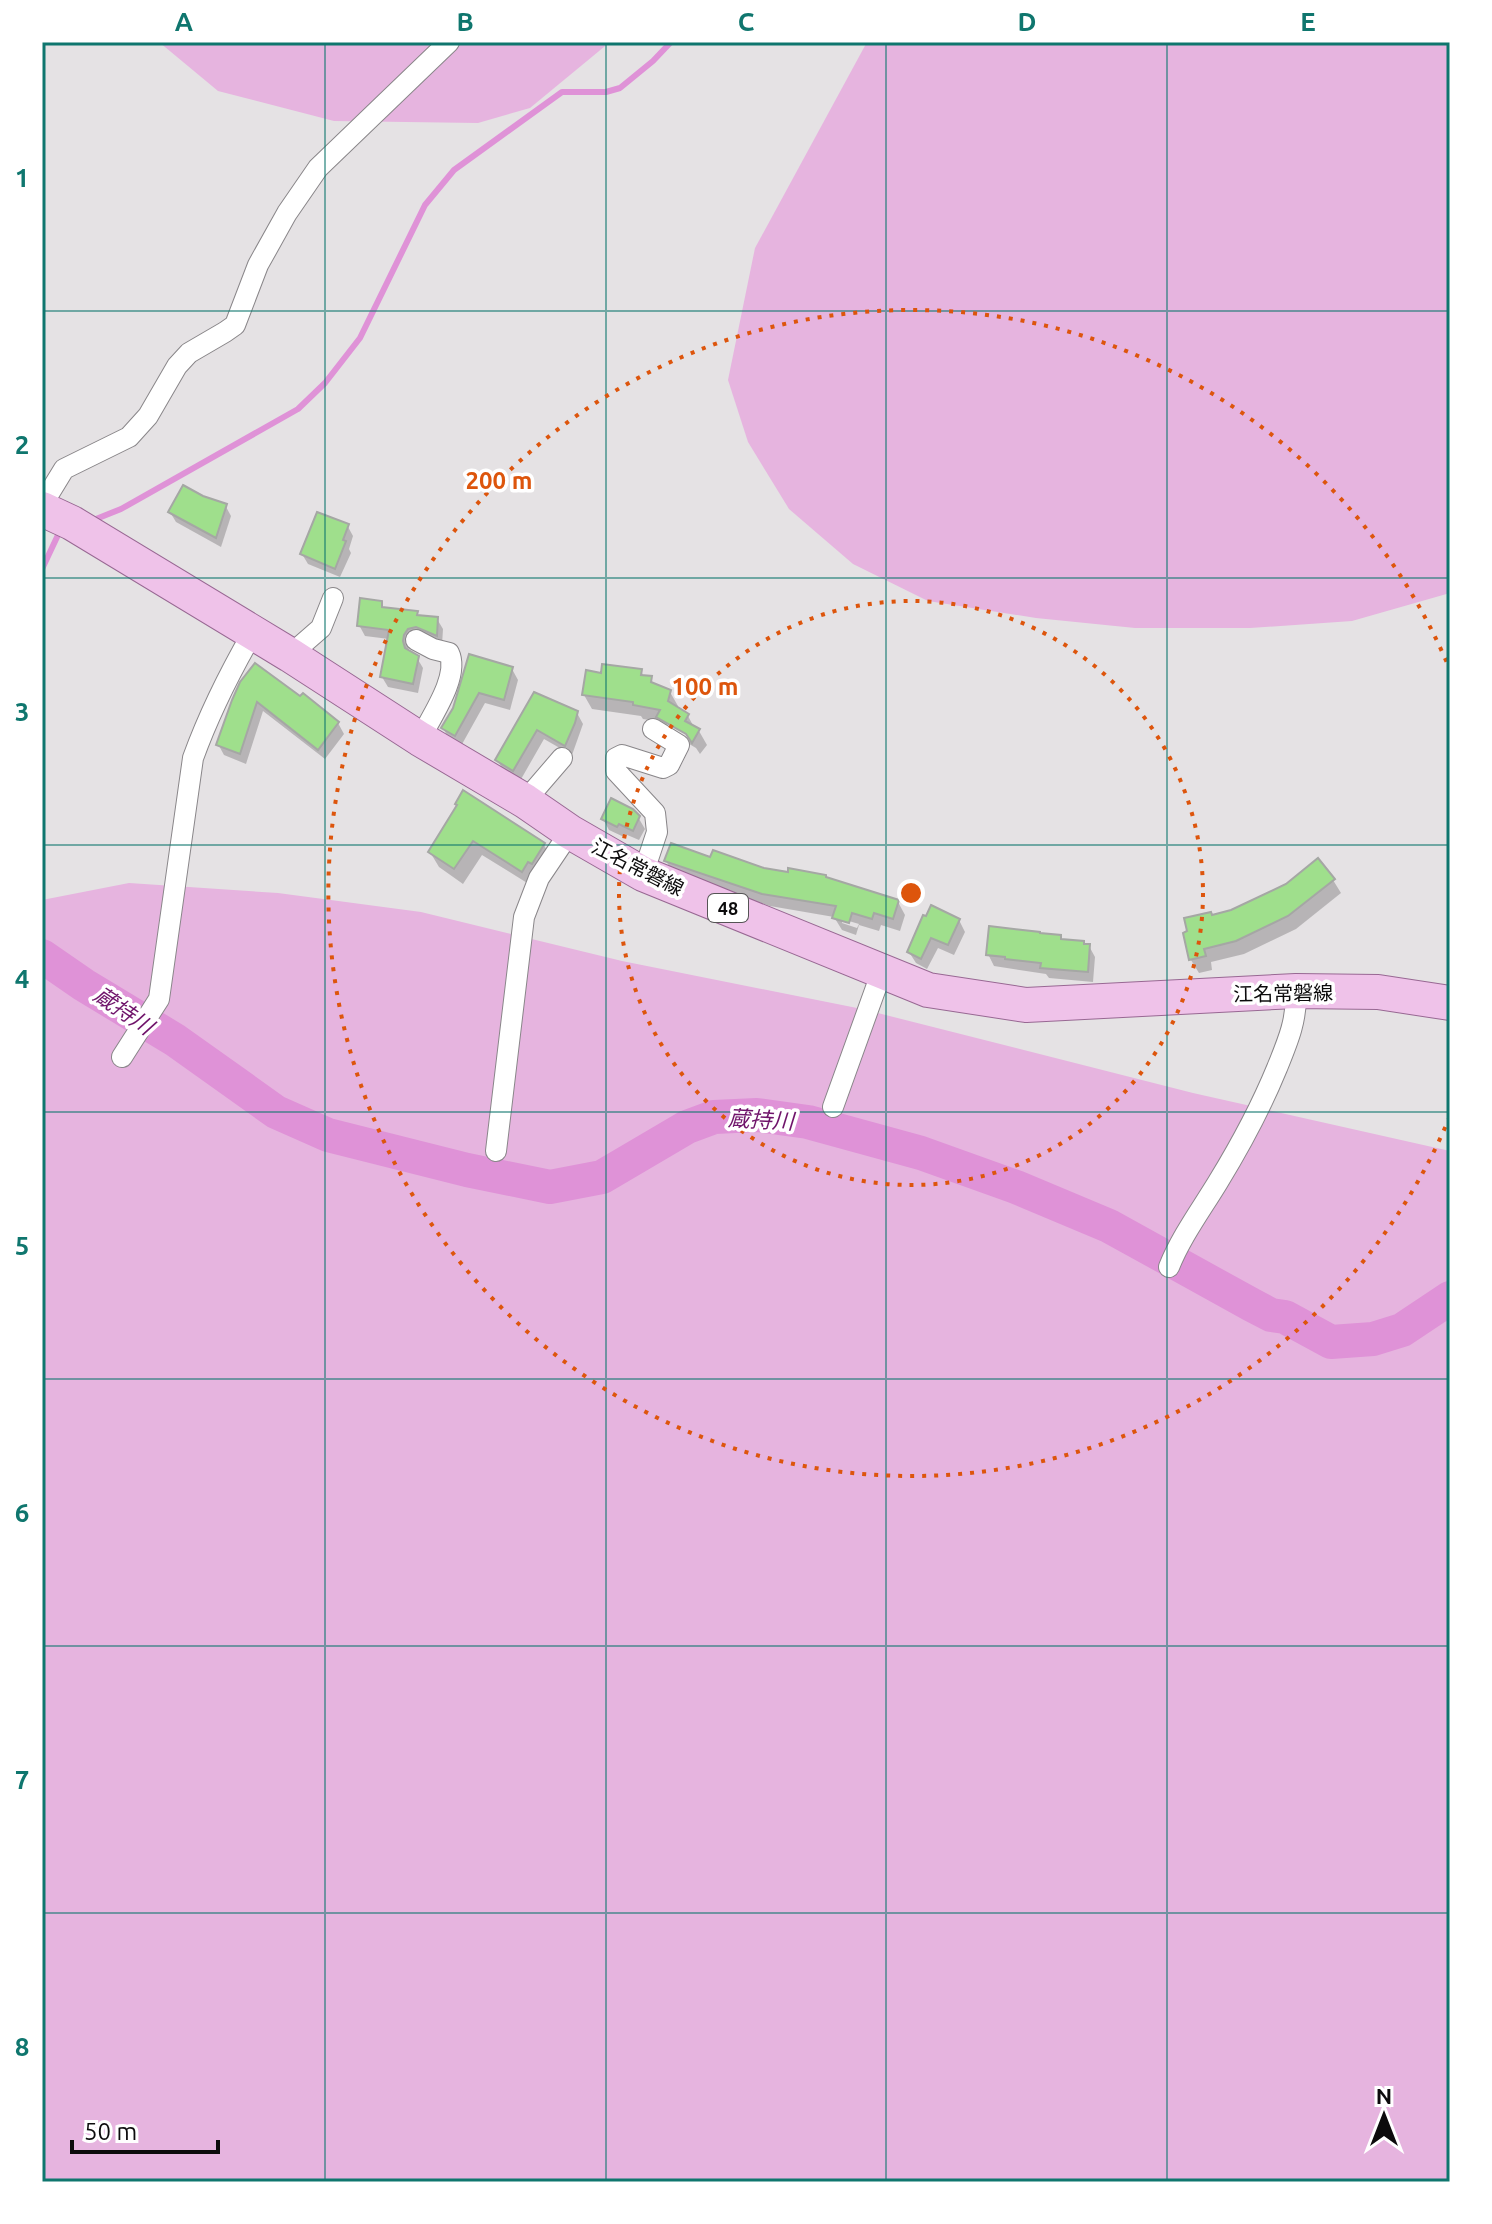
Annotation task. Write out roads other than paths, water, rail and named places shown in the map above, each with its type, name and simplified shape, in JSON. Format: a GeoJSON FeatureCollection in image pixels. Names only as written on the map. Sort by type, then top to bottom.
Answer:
{"type":"FeatureCollection","features":[{"type":"Feature","properties":{"kind":"main road","name":"江名常磐線"},"geometry":{"type":"LineString","coordinates":[[62,518],[643,874],[928,990],[1026,1005],[1296,991],[1378,992],[1450,1003]]}},
{"type":"Feature","properties":{"kind":"street"},"geometry":{"type":"LineString","coordinates":[[62,518],[64,469],[129,437],[148,416],[177,366],[189,353],[235,325],[258,265],[287,213],[318,168],[449,42]]}},
{"type":"Feature","properties":{"kind":"street"},"geometry":{"type":"LineString","coordinates":[[290,655],[321,628],[333,598]]}},
{"type":"Feature","properties":{"kind":"street"},"geometry":{"type":"LineString","coordinates":[[122,1057],[159,999],[193,758],[225,681],[252,634]]}},
{"type":"Feature","properties":{"kind":"street"},"geometry":{"type":"LineString","coordinates":[[416,640],[449,653],[452,660],[450,679],[420,739]]}},
{"type":"Feature","properties":{"kind":"street"},"geometry":{"type":"LineString","coordinates":[[643,874],[655,840],[655,813],[616,771],[615,765],[616,758],[622,755],[663,768],[669,765],[679,745],[653,729]]}},
{"type":"Feature","properties":{"kind":"street"},"geometry":{"type":"LineString","coordinates":[[525,801],[562,758]]}},
{"type":"Feature","properties":{"kind":"street"},"geometry":{"type":"LineString","coordinates":[[496,1151],[524,917],[539,878],[570,832]]}},
{"type":"Feature","properties":{"kind":"street"},"geometry":{"type":"LineString","coordinates":[[833,1107],[882,971]]}},
{"type":"Feature","properties":{"kind":"street"},"geometry":{"type":"LineString","coordinates":[[1169,1267],[1176,1249],[1220,1179],[1265,1096],[1288,1041],[1296,1013],[1296,991]]}},
{"type":"Feature","properties":{"kind":"waterway"},"geometry":{"type":"LineString","coordinates":[[91,521],[121,509],[298,409],[325,383],[360,338],[425,205],[454,170],[562,92],[606,92],[620,88],[671,42]]}},
{"type":"Feature","properties":{"kind":"waterway"},"geometry":{"type":"LineString","coordinates":[[42,569],[58,535],[62,533]]}},
{"type":"Feature","properties":{"kind":"waterway","name":"蔵持川"},"geometry":{"type":"LineString","coordinates":[[42,956],[175,1040],[276,1112],[328,1135],[467,1170],[550,1187],[602,1177],[687,1127],[714,1117],[757,1115],[808,1122],[921,1153],[1016,1187],[1109,1226],[1271,1315],[1285,1317],[1331,1342],[1373,1339],[1402,1330],[1450,1298]]}}]}
